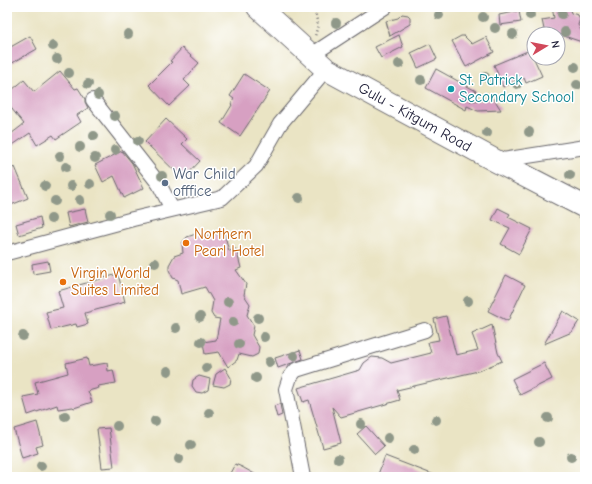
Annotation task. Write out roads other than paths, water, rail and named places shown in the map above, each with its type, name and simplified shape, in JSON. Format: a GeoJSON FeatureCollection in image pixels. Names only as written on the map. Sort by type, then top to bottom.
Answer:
{"type":"FeatureCollection","features":[{"type":"Feature","properties":{"kind":"main road","name":"Gulu - Kitgum Road"},"geometry":{"type":"LineString","coordinates":[[258,7],[318,62],[496,161],[585,207]]}},
{"type":"Feature","properties":{"kind":"street"},"geometry":{"type":"LineString","coordinates":[[7,253],[222,198],[256,166],[318,62],[385,7]]}},
{"type":"Feature","properties":{"kind":"street"},"geometry":{"type":"LineString","coordinates":[[93,100],[159,184],[172,210]]}},
{"type":"Feature","properties":{"kind":"street"},"geometry":{"type":"LineString","coordinates":[[496,161],[585,147]]}},
{"type":"Feature","properties":{"kind":"street"},"geometry":{"type":"LineString","coordinates":[[303,477],[286,390],[290,377],[296,370],[425,330]]}},
{"type":"Feature","properties":{"kind":"place","name":"St. Patrick Secondary School"},"geometry":{"type":"Point","coordinates":[451,89]}},
{"type":"Feature","properties":{"kind":"place","name":"War Child offfice"},"geometry":{"type":"Point","coordinates":[165,183]}},
{"type":"Feature","properties":{"kind":"place","name":"Northern Pearl Hotel"},"geometry":{"type":"Point","coordinates":[186,243]}},
{"type":"Feature","properties":{"kind":"place","name":"Virgin World Suites Limited"},"geometry":{"type":"Point","coordinates":[63,282]}}]}
